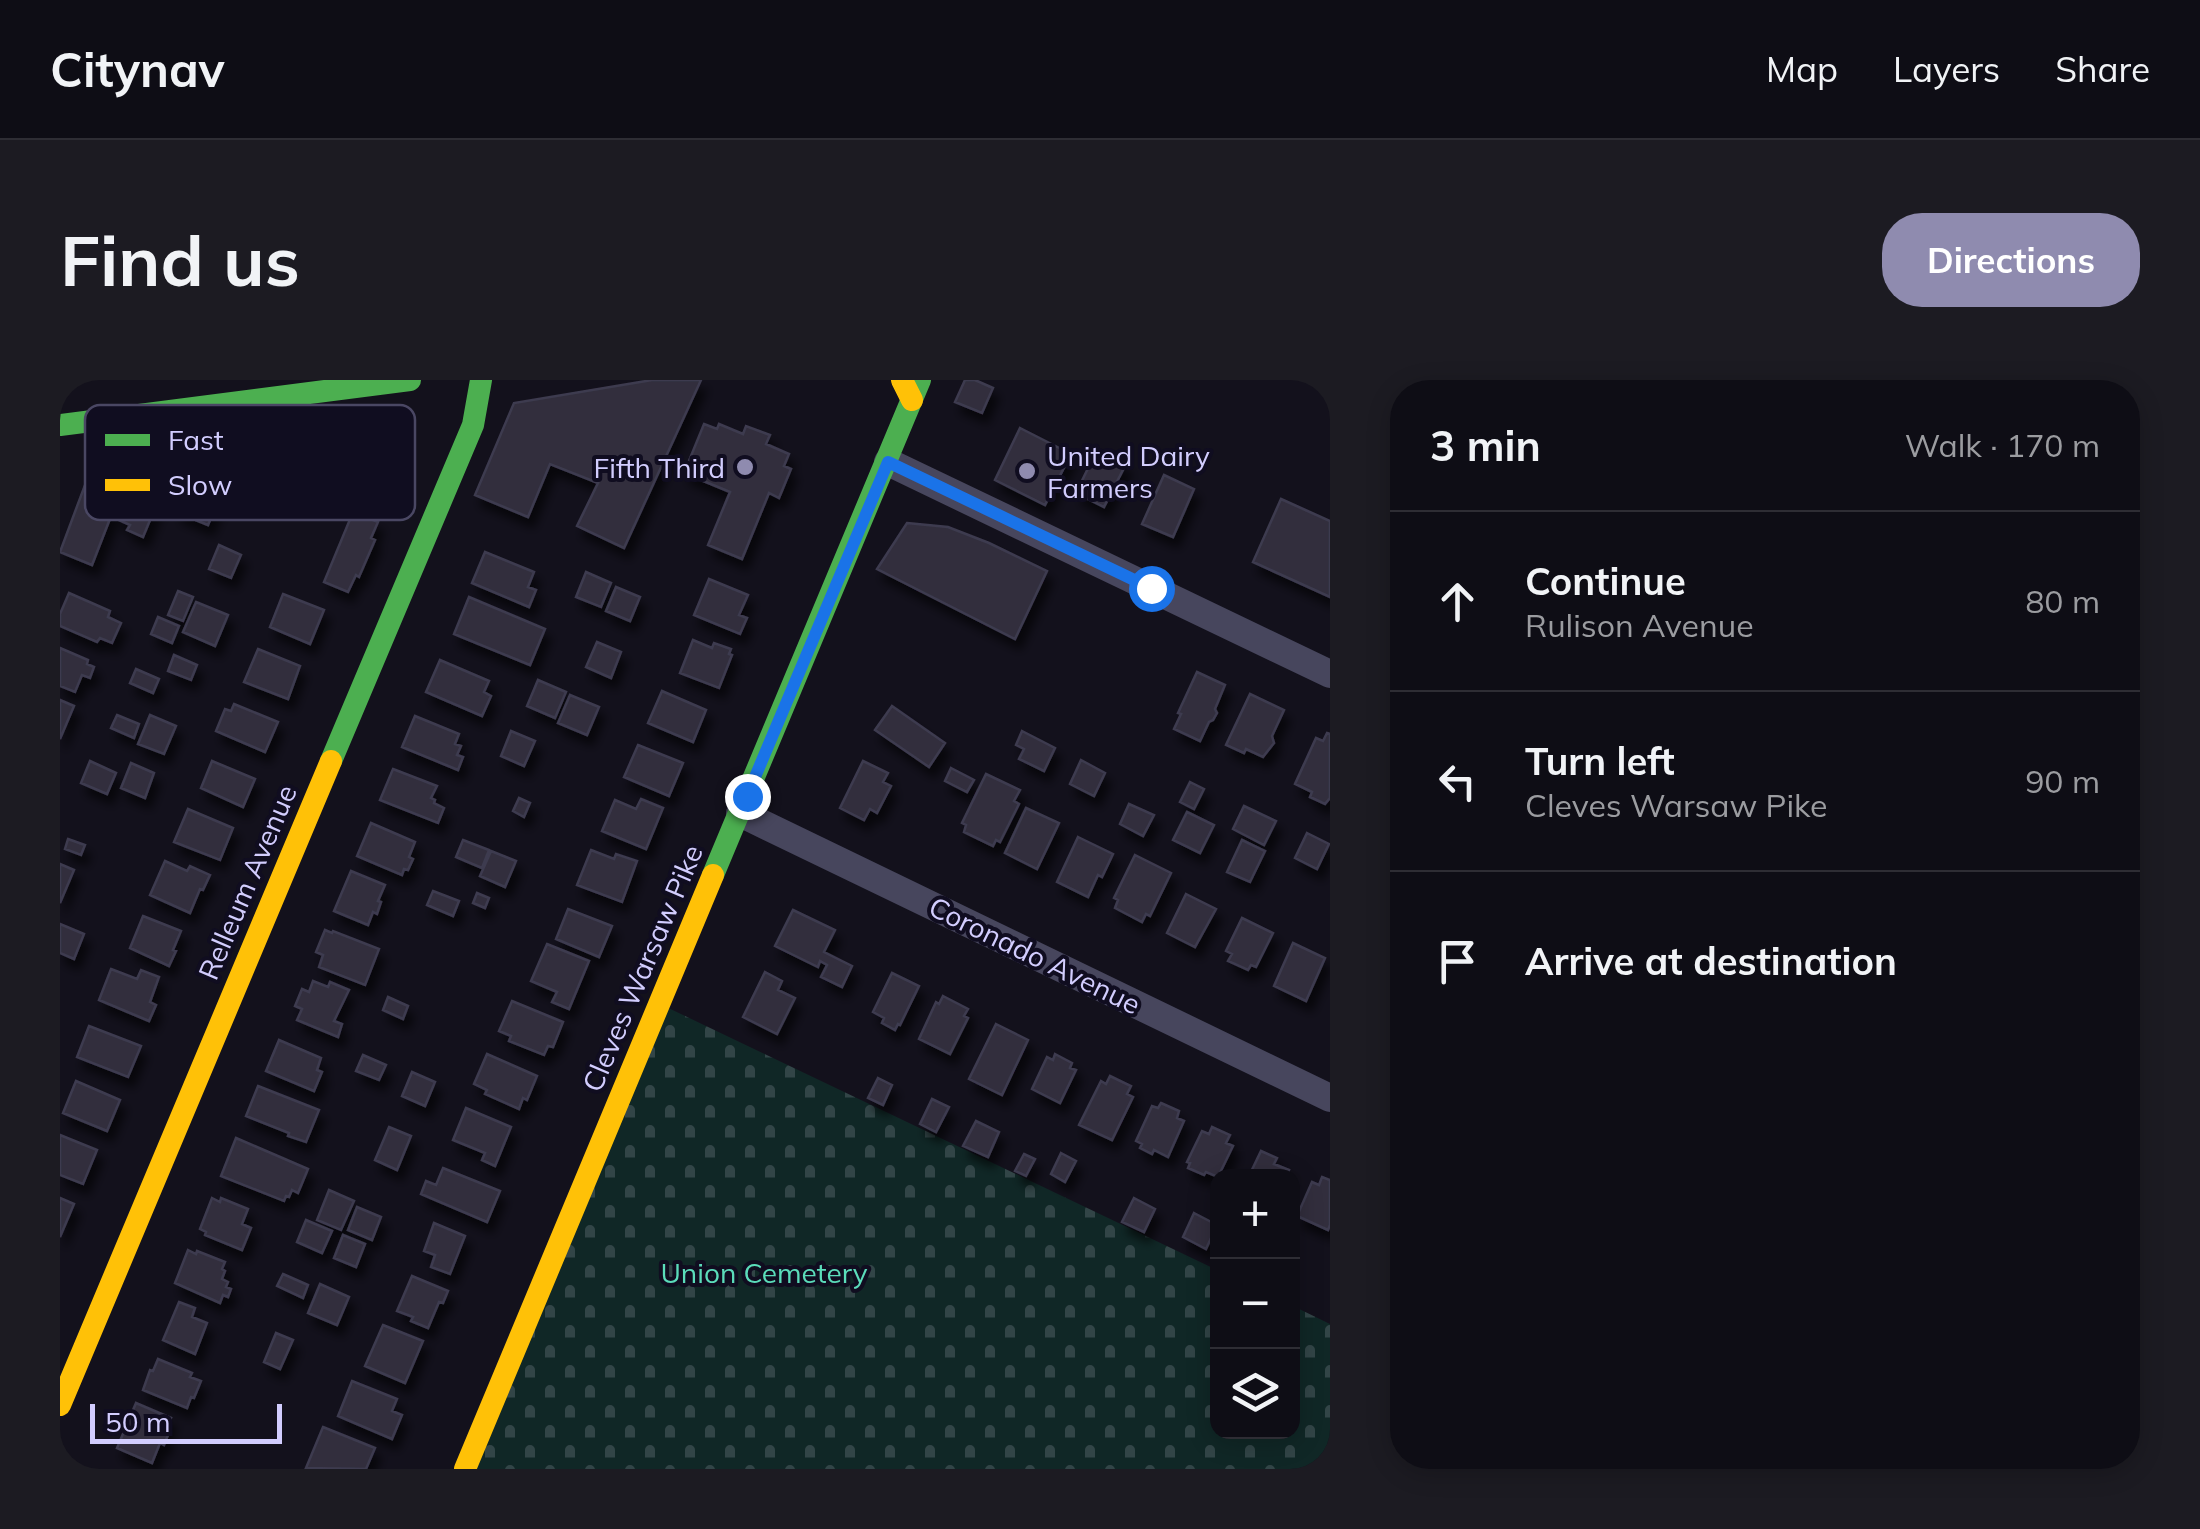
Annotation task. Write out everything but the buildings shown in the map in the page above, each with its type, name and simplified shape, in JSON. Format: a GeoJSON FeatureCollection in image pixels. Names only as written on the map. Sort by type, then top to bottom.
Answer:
{"type":"FeatureCollection","features":[{"type":"Feature","properties":{"kind":"street"},"geometry":{"type":"LineString","coordinates":[[216,405],[410,380]]}},
{"type":"Feature","properties":{"kind":"street","name":"Relleum Avenue"},"geometry":{"type":"LineString","coordinates":[[60,1405],[473,424],[481,380]]}},
{"type":"Feature","properties":{"kind":"street","name":"Cleves Warsaw Pike"},"geometry":{"type":"LineString","coordinates":[[464,1469],[888,462],[911,387]]}},
{"type":"Feature","properties":{"kind":"street"},"geometry":{"type":"LineString","coordinates":[[60,425],[85,422]]}},
{"type":"Feature","properties":{"kind":"street"},"geometry":{"type":"LineString","coordinates":[[888,462],[1330,674]]}},
{"type":"Feature","properties":{"kind":"street","name":"Coronado Avenue"},"geometry":{"type":"LineString","coordinates":[[740,813],[1330,1098]]}},
{"type":"Feature","properties":{"kind":"green space","name":"Union Cemetery"},"geometry":{"type":"Polygon","coordinates":[[[660,1004],[1210,1267],[1210,1439],[1300,1439],[1300,1309],[1330,1324],[1330,1469],[465,1469],[660,1004]]]}},
{"type":"Feature","properties":{"kind":"traffic: fast"},"geometry":{"type":"LineString","coordinates":[[216,405],[410,380]]}},
{"type":"Feature","properties":{"kind":"traffic: fast"},"geometry":{"type":"LineString","coordinates":[[331,761],[473,425],[481,380]]}},
{"type":"Feature","properties":{"kind":"traffic: fast"},"geometry":{"type":"LineString","coordinates":[[713,875],[920,380]]}},
{"type":"Feature","properties":{"kind":"traffic: fast"},"geometry":{"type":"LineString","coordinates":[[60,425],[85,422]]}},
{"type":"Feature","properties":{"kind":"traffic: slow"},"geometry":{"type":"LineString","coordinates":[[902,380],[912,400]]}},
{"type":"Feature","properties":{"kind":"traffic: slow"},"geometry":{"type":"LineString","coordinates":[[60,1405],[331,761]]}},
{"type":"Feature","properties":{"kind":"traffic: slow"},"geometry":{"type":"LineString","coordinates":[[465,1469],[713,875]]}},
{"type":"Feature","properties":{"kind":"place","name":"Fifth Third"},"geometry":{"type":"Point","coordinates":[745,467]}},
{"type":"Feature","properties":{"kind":"place","name":"United Dairy Farmers"},"geometry":{"type":"Point","coordinates":[1027,471]}},
{"type":"Feature","properties":{"kind":"route"},"geometry":{"type":"LineString","coordinates":[[747,796],[888,462],[1151,588]]}}]}
